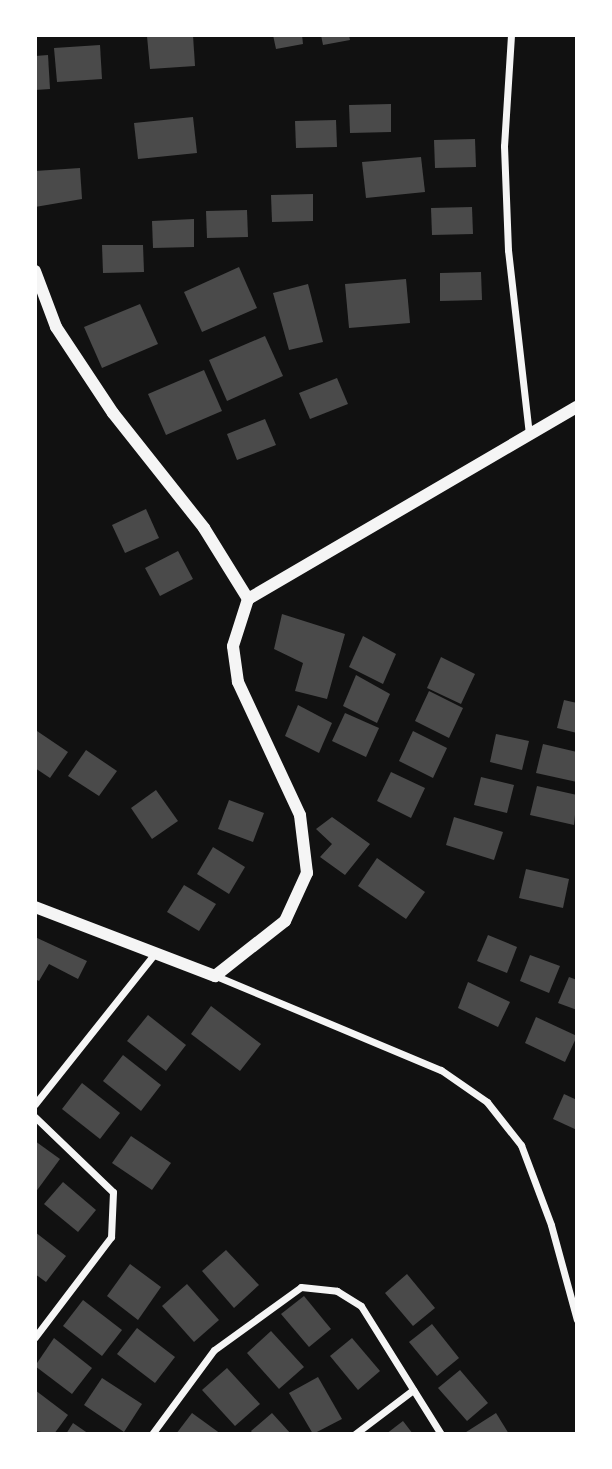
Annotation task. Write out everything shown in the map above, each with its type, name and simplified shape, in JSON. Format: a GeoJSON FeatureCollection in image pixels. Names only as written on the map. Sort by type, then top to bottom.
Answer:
{"type":"FeatureCollection","features":[{"type":"Feature","properties":{"kind":"street"},"geometry":{"type":"LineString","coordinates":[[511,35],[504,146],[508,250],[529,436]]}},
{"type":"Feature","properties":{"kind":"street"},"geometry":{"type":"LineString","coordinates":[[35,271],[56,327],[113,413],[204,528],[248,599]]}},
{"type":"Feature","properties":{"kind":"street"},"geometry":{"type":"LineString","coordinates":[[215,976],[285,921],[307,873],[300,815],[238,682],[233,646],[248,599],[577,407]]}},
{"type":"Feature","properties":{"kind":"street"},"geometry":{"type":"LineString","coordinates":[[35,907],[215,976],[441,1070],[487,1102],[521,1145],[551,1225],[577,1320]]}},
{"type":"Feature","properties":{"kind":"street"},"geometry":{"type":"LineString","coordinates":[[35,1104],[155,953]]}},
{"type":"Feature","properties":{"kind":"street"},"geometry":{"type":"LineString","coordinates":[[35,1117],[113,1192],[111,1237],[35,1337]]}},
{"type":"Feature","properties":{"kind":"street"},"geometry":{"type":"LineString","coordinates":[[152,1434],[214,1349],[301,1287],[337,1291],[361,1306],[441,1434]]}},
{"type":"Feature","properties":{"kind":"street"},"geometry":{"type":"LineString","coordinates":[[355,1434],[413,1390]]}},
{"type":"Feature","properties":{"kind":"building"},"geometry":{"type":"Polygon","coordinates":[[[193,35],[195,66],[150,69],[147,36],[193,35]]]}},
{"type":"Feature","properties":{"kind":"building"},"geometry":{"type":"Polygon","coordinates":[[[273,35],[302,35],[303,44],[276,49],[273,35]]]}},
{"type":"Feature","properties":{"kind":"building"},"geometry":{"type":"Polygon","coordinates":[[[321,35],[349,35],[350,40],[323,45],[321,35]]]}},
{"type":"Feature","properties":{"kind":"building"},"geometry":{"type":"Polygon","coordinates":[[[100,45],[102,79],[57,82],[54,48],[100,45]]]}},
{"type":"Feature","properties":{"kind":"building"},"geometry":{"type":"Polygon","coordinates":[[[48,55],[50,89],[35,90],[35,56],[48,55]]]}},
{"type":"Feature","properties":{"kind":"building"},"geometry":{"type":"Polygon","coordinates":[[[391,104],[391,132],[350,133],[349,105],[391,104]]]}},
{"type":"Feature","properties":{"kind":"building"},"geometry":{"type":"Polygon","coordinates":[[[193,117],[197,153],[138,159],[134,123],[193,117]]]}},
{"type":"Feature","properties":{"kind":"building"},"geometry":{"type":"Polygon","coordinates":[[[336,120],[337,147],[296,148],[295,121],[336,120]]]}},
{"type":"Feature","properties":{"kind":"building"},"geometry":{"type":"Polygon","coordinates":[[[475,139],[476,167],[435,168],[434,140],[475,139]]]}},
{"type":"Feature","properties":{"kind":"building"},"geometry":{"type":"Polygon","coordinates":[[[421,157],[425,192],[366,198],[362,162],[421,157]]]}},
{"type":"Feature","properties":{"kind":"building"},"geometry":{"type":"Polygon","coordinates":[[[80,168],[82,199],[35,207],[35,171],[80,168]]]}},
{"type":"Feature","properties":{"kind":"building"},"geometry":{"type":"Polygon","coordinates":[[[313,194],[313,221],[272,222],[271,195],[313,194]]]}},
{"type":"Feature","properties":{"kind":"building"},"geometry":{"type":"Polygon","coordinates":[[[472,207],[473,234],[432,235],[431,208],[472,207]]]}},
{"type":"Feature","properties":{"kind":"building"},"geometry":{"type":"Polygon","coordinates":[[[247,210],[248,237],[207,238],[206,211],[247,210]]]}},
{"type":"Feature","properties":{"kind":"building"},"geometry":{"type":"Polygon","coordinates":[[[194,219],[194,247],[153,248],[152,221],[194,219]]]}},
{"type":"Feature","properties":{"kind":"building"},"geometry":{"type":"Polygon","coordinates":[[[102,245],[143,245],[144,272],[103,273],[102,245]]]}},
{"type":"Feature","properties":{"kind":"building"},"geometry":{"type":"Polygon","coordinates":[[[239,267],[257,308],[202,332],[184,292],[239,267]]]}},
{"type":"Feature","properties":{"kind":"building"},"geometry":{"type":"Polygon","coordinates":[[[481,272],[482,300],[440,301],[440,273],[481,272]]]}},
{"type":"Feature","properties":{"kind":"building"},"geometry":{"type":"Polygon","coordinates":[[[406,279],[410,323],[349,328],[345,284],[406,279]]]}},
{"type":"Feature","properties":{"kind":"building"},"geometry":{"type":"Polygon","coordinates":[[[308,284],[323,342],[289,350],[273,293],[308,284]]]}},
{"type":"Feature","properties":{"kind":"building"},"geometry":{"type":"Polygon","coordinates":[[[140,304],[158,344],[102,368],[84,327],[140,304]]]}},
{"type":"Feature","properties":{"kind":"building"},"geometry":{"type":"Polygon","coordinates":[[[265,336],[283,376],[227,401],[209,360],[265,336]]]}},
{"type":"Feature","properties":{"kind":"building"},"geometry":{"type":"Polygon","coordinates":[[[204,370],[222,411],[166,435],[148,394],[204,370]]]}},
{"type":"Feature","properties":{"kind":"building"},"geometry":{"type":"Polygon","coordinates":[[[337,378],[348,404],[310,419],[299,393],[337,378]]]}},
{"type":"Feature","properties":{"kind":"building"},"geometry":{"type":"Polygon","coordinates":[[[265,419],[276,445],[237,460],[227,434],[265,419]]]}},
{"type":"Feature","properties":{"kind":"building"},"geometry":{"type":"Polygon","coordinates":[[[146,509],[159,538],[125,553],[112,525],[146,509]]]}},
{"type":"Feature","properties":{"kind":"building"},"geometry":{"type":"Polygon","coordinates":[[[178,551],[193,579],[160,596],[145,568],[178,551]]]}},
{"type":"Feature","properties":{"kind":"building"},"geometry":{"type":"Polygon","coordinates":[[[282,614],[345,634],[327,699],[295,691],[303,663],[274,649],[282,614]]]}},
{"type":"Feature","properties":{"kind":"building"},"geometry":{"type":"Polygon","coordinates":[[[363,636],[396,654],[383,684],[349,667],[363,636]]]}},
{"type":"Feature","properties":{"kind":"building"},"geometry":{"type":"Polygon","coordinates":[[[441,657],[475,674],[461,704],[427,688],[441,657]]]}},
{"type":"Feature","properties":{"kind":"building"},"geometry":{"type":"Polygon","coordinates":[[[356,675],[390,694],[377,723],[343,706],[356,675]]]}},
{"type":"Feature","properties":{"kind":"building"},"geometry":{"type":"Polygon","coordinates":[[[429,691],[463,708],[449,738],[415,721],[429,691]]]}},
{"type":"Feature","properties":{"kind":"building"},"geometry":{"type":"Polygon","coordinates":[[[564,700],[577,703],[577,733],[557,728],[564,700]]]}},
{"type":"Feature","properties":{"kind":"building"},"geometry":{"type":"Polygon","coordinates":[[[298,705],[332,723],[319,753],[285,736],[298,705]]]}},
{"type":"Feature","properties":{"kind":"building"},"geometry":{"type":"Polygon","coordinates":[[[345,713],[379,728],[366,757],[332,741],[345,713]]]}},
{"type":"Feature","properties":{"kind":"building"},"geometry":{"type":"Polygon","coordinates":[[[37,731],[68,752],[50,778],[35,768],[37,731]]]}},
{"type":"Feature","properties":{"kind":"building"},"geometry":{"type":"Polygon","coordinates":[[[413,731],[447,748],[433,778],[399,761],[413,731]]]}},
{"type":"Feature","properties":{"kind":"building"},"geometry":{"type":"Polygon","coordinates":[[[496,734],[529,741],[522,770],[490,762],[496,734]]]}},
{"type":"Feature","properties":{"kind":"building"},"geometry":{"type":"Polygon","coordinates":[[[543,744],[577,752],[577,782],[536,773],[543,744]]]}},
{"type":"Feature","properties":{"kind":"building"},"geometry":{"type":"Polygon","coordinates":[[[86,750],[117,771],[99,796],[68,776],[86,750]]]}},
{"type":"Feature","properties":{"kind":"building"},"geometry":{"type":"Polygon","coordinates":[[[391,772],[425,788],[411,818],[377,801],[391,772]]]}},
{"type":"Feature","properties":{"kind":"building"},"geometry":{"type":"Polygon","coordinates":[[[481,777],[514,785],[507,813],[474,805],[481,777]]]}},
{"type":"Feature","properties":{"kind":"building"},"geometry":{"type":"Polygon","coordinates":[[[537,786],[577,795],[574,825],[530,815],[537,786]]]}},
{"type":"Feature","properties":{"kind":"building"},"geometry":{"type":"Polygon","coordinates":[[[156,790],[178,821],[152,839],[131,808],[156,790]]]}},
{"type":"Feature","properties":{"kind":"building"},"geometry":{"type":"Polygon","coordinates":[[[229,800],[264,813],[253,842],[218,829],[229,800]]]}},
{"type":"Feature","properties":{"kind":"building"},"geometry":{"type":"Polygon","coordinates":[[[332,817],[370,844],[345,875],[320,857],[332,844],[316,829],[332,817]]]}},
{"type":"Feature","properties":{"kind":"building"},"geometry":{"type":"Polygon","coordinates":[[[454,817],[503,832],[494,860],[446,845],[454,817]]]}},
{"type":"Feature","properties":{"kind":"building"},"geometry":{"type":"Polygon","coordinates":[[[213,847],[245,867],[229,894],[197,874],[213,847]]]}},
{"type":"Feature","properties":{"kind":"building"},"geometry":{"type":"Polygon","coordinates":[[[377,858],[425,892],[406,919],[358,886],[377,858]]]}},
{"type":"Feature","properties":{"kind":"building"},"geometry":{"type":"Polygon","coordinates":[[[526,869],[569,879],[563,908],[519,898],[526,869]]]}},
{"type":"Feature","properties":{"kind":"building"},"geometry":{"type":"Polygon","coordinates":[[[184,885],[216,904],[199,931],[167,912],[184,885]]]}},
{"type":"Feature","properties":{"kind":"building"},"geometry":{"type":"Polygon","coordinates":[[[488,935],[517,947],[507,973],[477,961],[488,935]]]}},
{"type":"Feature","properties":{"kind":"building"},"geometry":{"type":"Polygon","coordinates":[[[35,937],[87,961],[78,979],[49,964],[39,981],[35,979],[35,937]]]}},
{"type":"Feature","properties":{"kind":"building"},"geometry":{"type":"Polygon","coordinates":[[[530,955],[560,966],[549,993],[520,981],[530,955]]]}},
{"type":"Feature","properties":{"kind":"building"},"geometry":{"type":"Polygon","coordinates":[[[569,977],[577,980],[577,1010],[558,1003],[569,977]]]}},
{"type":"Feature","properties":{"kind":"building"},"geometry":{"type":"Polygon","coordinates":[[[468,982],[510,1002],[498,1027],[458,1008],[468,982]]]}},
{"type":"Feature","properties":{"kind":"building"},"geometry":{"type":"Polygon","coordinates":[[[211,1006],[261,1044],[240,1071],[191,1034],[211,1006]]]}},
{"type":"Feature","properties":{"kind":"building"},"geometry":{"type":"Polygon","coordinates":[[[148,1015],[186,1045],[166,1071],[127,1041],[148,1015]]]}},
{"type":"Feature","properties":{"kind":"building"},"geometry":{"type":"Polygon","coordinates":[[[536,1017],[577,1036],[565,1062],[525,1043],[536,1017]]]}},
{"type":"Feature","properties":{"kind":"building"},"geometry":{"type":"Polygon","coordinates":[[[123,1055],[161,1085],[141,1111],[103,1081],[123,1055]]]}},
{"type":"Feature","properties":{"kind":"building"},"geometry":{"type":"Polygon","coordinates":[[[82,1083],[120,1113],[100,1139],[62,1109],[82,1083]]]}},
{"type":"Feature","properties":{"kind":"building"},"geometry":{"type":"Polygon","coordinates":[[[564,1094],[577,1100],[577,1130],[553,1119],[564,1094]]]}},
{"type":"Feature","properties":{"kind":"building"},"geometry":{"type":"Polygon","coordinates":[[[131,1136],[171,1163],[152,1190],[112,1163],[131,1136]]]}},
{"type":"Feature","properties":{"kind":"building"},"geometry":{"type":"Polygon","coordinates":[[[35,1141],[60,1159],[35,1193],[35,1141]]]}},
{"type":"Feature","properties":{"kind":"building"},"geometry":{"type":"Polygon","coordinates":[[[63,1182],[96,1210],[78,1232],[44,1204],[63,1182]]]}},
{"type":"Feature","properties":{"kind":"building"},"geometry":{"type":"Polygon","coordinates":[[[35,1232],[66,1256],[46,1282],[35,1274],[35,1232]]]}},
{"type":"Feature","properties":{"kind":"building"},"geometry":{"type":"Polygon","coordinates":[[[226,1250],[259,1285],[234,1308],[202,1271],[226,1250]]]}},
{"type":"Feature","properties":{"kind":"building"},"geometry":{"type":"Polygon","coordinates":[[[130,1264],[161,1287],[138,1320],[107,1296],[130,1264]]]}},
{"type":"Feature","properties":{"kind":"building"},"geometry":{"type":"Polygon","coordinates":[[[407,1274],[435,1308],[413,1326],[385,1293],[407,1274]]]}},
{"type":"Feature","properties":{"kind":"building"},"geometry":{"type":"Polygon","coordinates":[[[187,1284],[219,1320],[194,1342],[162,1306],[187,1284]]]}},
{"type":"Feature","properties":{"kind":"building"},"geometry":{"type":"Polygon","coordinates":[[[304,1296],[331,1329],[309,1347],[281,1314],[304,1296]]]}},
{"type":"Feature","properties":{"kind":"building"},"geometry":{"type":"Polygon","coordinates":[[[83,1300],[122,1330],[102,1356],[63,1326],[83,1300]]]}},
{"type":"Feature","properties":{"kind":"building"},"geometry":{"type":"Polygon","coordinates":[[[432,1324],[459,1358],[437,1376],[409,1342],[432,1324]]]}},
{"type":"Feature","properties":{"kind":"building"},"geometry":{"type":"Polygon","coordinates":[[[137,1328],[175,1357],[155,1383],[117,1354],[137,1328]]]}},
{"type":"Feature","properties":{"kind":"building"},"geometry":{"type":"Polygon","coordinates":[[[271,1331],[304,1367],[279,1389],[247,1353],[271,1331]]]}},
{"type":"Feature","properties":{"kind":"building"},"geometry":{"type":"Polygon","coordinates":[[[54,1338],[92,1368],[72,1394],[35,1366],[54,1338]]]}},
{"type":"Feature","properties":{"kind":"building"},"geometry":{"type":"Polygon","coordinates":[[[352,1338],[380,1371],[358,1390],[330,1356],[352,1338]]]}},
{"type":"Feature","properties":{"kind":"building"},"geometry":{"type":"Polygon","coordinates":[[[227,1368],[260,1404],[235,1426],[202,1390],[227,1368]]]}},
{"type":"Feature","properties":{"kind":"building"},"geometry":{"type":"Polygon","coordinates":[[[460,1370],[488,1403],[467,1421],[438,1388],[460,1370]]]}},
{"type":"Feature","properties":{"kind":"building"},"geometry":{"type":"Polygon","coordinates":[[[318,1377],[342,1419],[313,1434],[289,1393],[318,1377]]]}},
{"type":"Feature","properties":{"kind":"building"},"geometry":{"type":"Polygon","coordinates":[[[102,1378],[142,1404],[124,1432],[84,1405],[102,1378]]]}},
{"type":"Feature","properties":{"kind":"building"},"geometry":{"type":"Polygon","coordinates":[[[35,1390],[68,1415],[54,1434],[35,1431],[35,1390]]]}},
{"type":"Feature","properties":{"kind":"building"},"geometry":{"type":"Polygon","coordinates":[[[192,1413],[221,1434],[176,1434],[192,1413]]]}},
{"type":"Feature","properties":{"kind":"building"},"geometry":{"type":"Polygon","coordinates":[[[272,1413],[291,1434],[253,1434],[251,1431],[272,1413]]]}},
{"type":"Feature","properties":{"kind":"building"},"geometry":{"type":"Polygon","coordinates":[[[496,1413],[509,1434],[463,1434],[496,1413]]]}},
{"type":"Feature","properties":{"kind":"building"},"geometry":{"type":"Polygon","coordinates":[[[403,1421],[413,1434],[386,1434],[403,1421]]]}},
{"type":"Feature","properties":{"kind":"building"},"geometry":{"type":"Polygon","coordinates":[[[73,1423],[89,1434],[66,1434],[73,1423]]]}}]}
